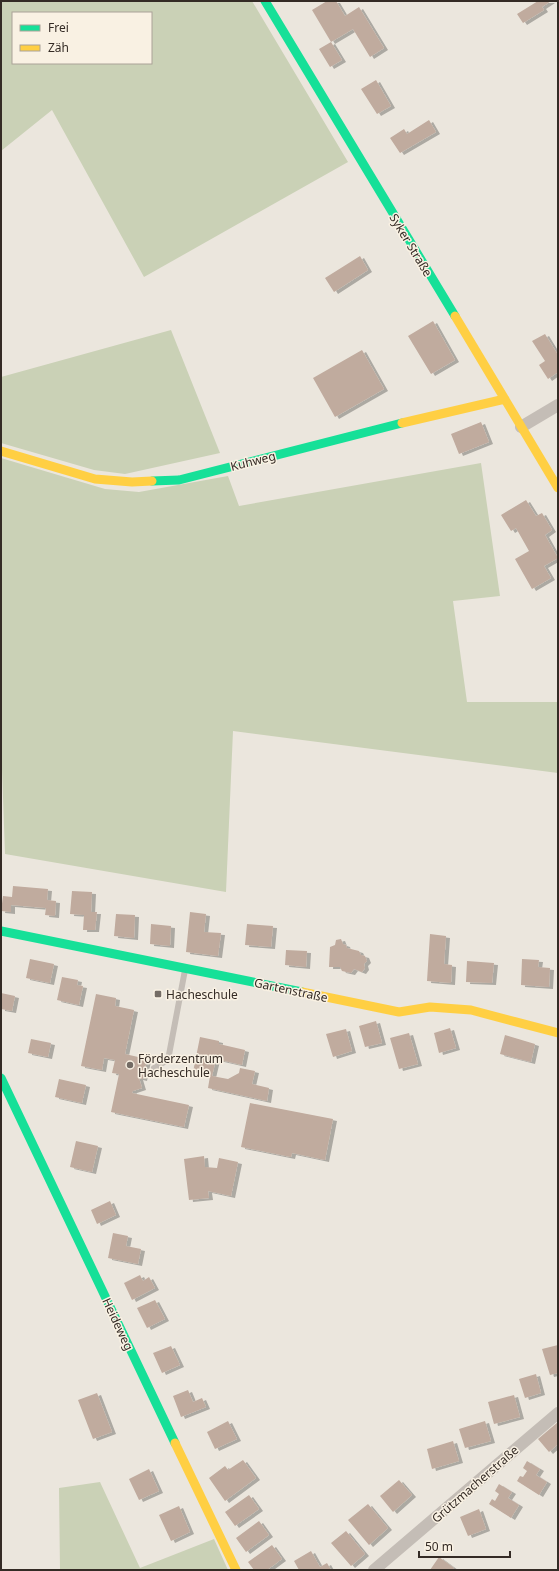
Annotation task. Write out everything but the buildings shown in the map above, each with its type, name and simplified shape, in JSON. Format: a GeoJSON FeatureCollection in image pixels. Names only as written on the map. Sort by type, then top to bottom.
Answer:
{"type":"FeatureCollection","features":[{"type":"Feature","properties":{"kind":"street","name":"Syker Straße"},"geometry":{"type":"LineString","coordinates":[[265,1],[558,488]]}},
{"type":"Feature","properties":{"kind":"street","name":"Kuhweg"},"geometry":{"type":"LineString","coordinates":[[1,451],[95,479],[132,482],[179,480],[434,415],[505,399]]}},
{"type":"Feature","properties":{"kind":"street"},"geometry":{"type":"LineString","coordinates":[[521,427],[558,405]]}},
{"type":"Feature","properties":{"kind":"street","name":"Gartenstraße"},"geometry":{"type":"LineString","coordinates":[[1,932],[398,1012],[430,1007],[472,1010],[558,1033]]}},
{"type":"Feature","properties":{"kind":"street","name":"Heideweg"},"geometry":{"type":"LineString","coordinates":[[1,1078],[236,1570]]}},
{"type":"Feature","properties":{"kind":"street","name":"Grützmacherstraße"},"geometry":{"type":"LineString","coordinates":[[374,1570],[558,1413]]}},
{"type":"Feature","properties":{"kind":"lane"},"geometry":{"type":"LineString","coordinates":[[154,1068],[168,1060],[185,968]]}},
{"type":"Feature","properties":{"kind":"green space"},"geometry":{"type":"Polygon","coordinates":[[[1,1],[252,1],[348,162],[144,277],[52,110],[1,151],[1,1]]]}},
{"type":"Feature","properties":{"kind":"green space"},"geometry":{"type":"Polygon","coordinates":[[[171,330],[220,453],[125,474],[94,470],[1,443],[1,377],[171,330]]]}},
{"type":"Feature","properties":{"kind":"green space"},"geometry":{"type":"Polygon","coordinates":[[[1,458],[105,489],[139,492],[228,476],[239,506],[481,463],[500,596],[453,601],[467,702],[558,702],[558,773],[233,731],[226,892],[5,854],[1,767],[1,458]]]}},
{"type":"Feature","properties":{"kind":"green space"},"geometry":{"type":"Polygon","coordinates":[[[100,1482],[140,1568],[214,1539],[228,1570],[60,1570],[59,1488],[100,1482]]]}},
{"type":"Feature","properties":{"kind":"traffic: fast"},"geometry":{"type":"LineString","coordinates":[[265,1],[455,316]]}},
{"type":"Feature","properties":{"kind":"traffic: fast"},"geometry":{"type":"LineString","coordinates":[[152,481],[179,480],[402,423]]}},
{"type":"Feature","properties":{"kind":"traffic: fast"},"geometry":{"type":"LineString","coordinates":[[1,931],[302,992]]}},
{"type":"Feature","properties":{"kind":"traffic: fast"},"geometry":{"type":"LineString","coordinates":[[1,1078],[175,1443]]}},
{"type":"Feature","properties":{"kind":"traffic: slow"},"geometry":{"type":"LineString","coordinates":[[455,316],[558,488]]}},
{"type":"Feature","properties":{"kind":"traffic: slow"},"geometry":{"type":"LineString","coordinates":[[402,423],[505,399]]}},
{"type":"Feature","properties":{"kind":"traffic: slow"},"geometry":{"type":"LineString","coordinates":[[1,451],[95,479],[132,482],[152,481]]}},
{"type":"Feature","properties":{"kind":"traffic: slow"},"geometry":{"type":"LineString","coordinates":[[302,992],[399,1012],[430,1007],[471,1010],[558,1033]]}},
{"type":"Feature","properties":{"kind":"traffic: slow"},"geometry":{"type":"LineString","coordinates":[[175,1443],[236,1570]]}},
{"type":"Feature","properties":{"kind":"place","name":"Hacheschule"},"geometry":{"type":"Point","coordinates":[158,994]}},
{"type":"Feature","properties":{"kind":"place","name":"Förderzentrum Hacheschule"},"geometry":{"type":"Point","coordinates":[130,1065]}}]}
